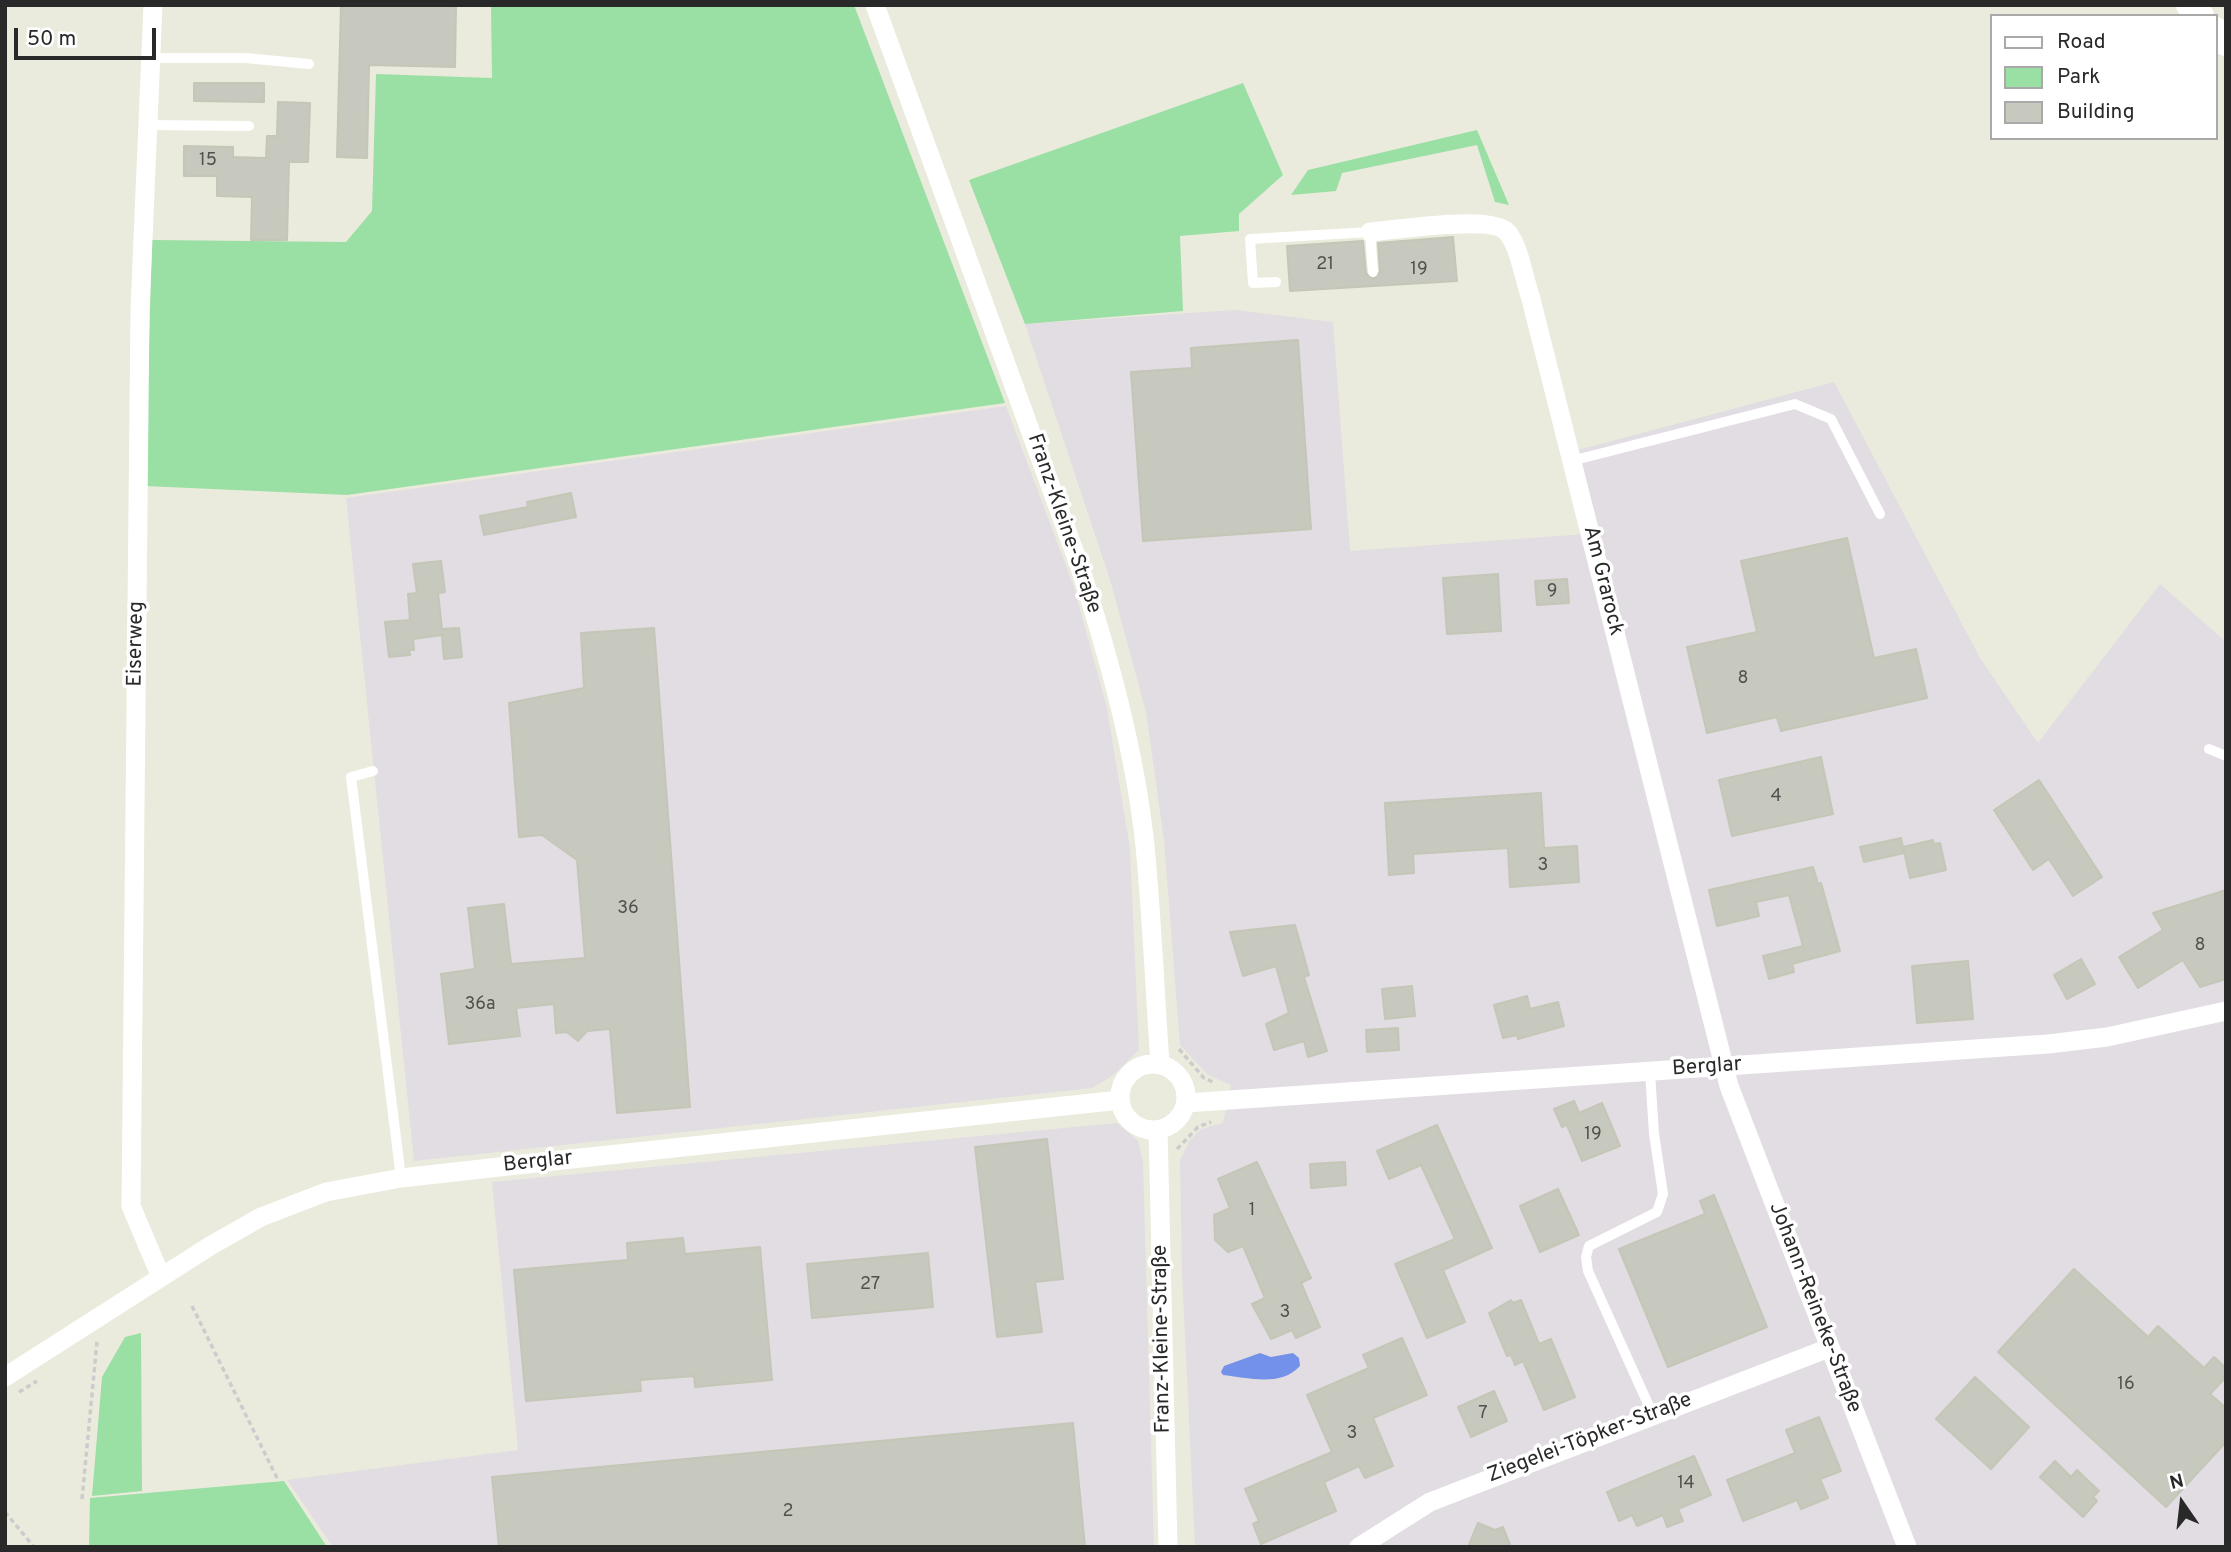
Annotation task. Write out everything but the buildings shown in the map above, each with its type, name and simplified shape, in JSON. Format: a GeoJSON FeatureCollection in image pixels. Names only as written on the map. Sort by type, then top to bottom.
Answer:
{"type":"FeatureCollection","features":[{"type":"Feature","properties":{"kind":"street","name":"Eiserweg"},"geometry":{"type":"LineString","coordinates":[[153,5],[140,309],[131,1206],[162,1277]]}},
{"type":"Feature","properties":{"kind":"street","name":"Franz-Kleine-Straße"},"geometry":{"type":"LineString","coordinates":[[875,5],[1072,544],[1108,657],[1130,757],[1145,845],[1160,1064]]}},
{"type":"Feature","properties":{"kind":"street","name":"Am Grarock"},"geometry":{"type":"LineString","coordinates":[[1370,232],[1479,223],[1498,224],[1509,234],[1531,299],[1724,1068]]}},
{"type":"Feature","properties":{"kind":"street","name":"Berglar"},"geometry":{"type":"LineString","coordinates":[[1186,1103],[1223,1103],[2048,1044],[2107,1037],[2226,1011]]}},
{"type":"Feature","properties":{"kind":"street"},"geometry":{"type":"LineString","coordinates":[[1160,1064],[1177,1074],[1183,1082],[1186,1103],[1177,1120],[1158,1130],[1147,1130],[1128,1120],[1120,1100],[1120,1090],[1131,1072],[1139,1066],[1160,1064]]}},
{"type":"Feature","properties":{"kind":"street","name":"Johann-Reineke-Straße"},"geometry":{"type":"LineString","coordinates":[[1724,1068],[1907,1547]]}},
{"type":"Feature","properties":{"kind":"street","name":"Berglar"},"geometry":{"type":"LineString","coordinates":[[5,1377],[261,1217],[326,1192],[401,1178],[1120,1100]]}},
{"type":"Feature","properties":{"kind":"street","name":"Franz-Kleine-Straße"},"geometry":{"type":"LineString","coordinates":[[1158,1130],[1168,1547]]}},
{"type":"Feature","properties":{"kind":"street","name":"Ziegelei-Töpker-Straße"},"geometry":{"type":"LineString","coordinates":[[1359,1547],[1430,1502],[1829,1348]]}},
{"type":"Feature","properties":{"kind":"lane"},"geometry":{"type":"LineString","coordinates":[[152,58],[245,58],[309,64]]}},
{"type":"Feature","properties":{"kind":"lane"},"geometry":{"type":"LineString","coordinates":[[147,125],[249,126]]}},
{"type":"Feature","properties":{"kind":"lane"},"geometry":{"type":"LineString","coordinates":[[1276,282],[1253,283],[1250,239],[1370,232],[1373,272]]}},
{"type":"Feature","properties":{"kind":"lane"},"geometry":{"type":"LineString","coordinates":[[1571,461],[1795,404],[1831,419],[1880,514]]}},
{"type":"Feature","properties":{"kind":"lane"},"geometry":{"type":"LineString","coordinates":[[2209,748],[2226,756]]}},
{"type":"Feature","properties":{"kind":"lane"},"geometry":{"type":"LineString","coordinates":[[373,771],[351,777],[401,1178]]}},
{"type":"Feature","properties":{"kind":"lane"},"geometry":{"type":"LineString","coordinates":[[1650,1072],[1654,1134],[1663,1194],[1657,1212],[1589,1246],[1586,1257],[1588,1271],[1653,1415]]}},
{"type":"Feature","properties":{"kind":"path"},"geometry":{"type":"LineString","coordinates":[[1177,1163],[1177,1149],[1198,1128],[1219,1118],[1223,1103]]}},
{"type":"Feature","properties":{"kind":"path"},"geometry":{"type":"LineString","coordinates":[[191,1306],[277,1478]]}},
{"type":"Feature","properties":{"kind":"path"},"geometry":{"type":"LineString","coordinates":[[82,1499],[97,1341],[88,1324]]}},
{"type":"Feature","properties":{"kind":"path"},"geometry":{"type":"LineString","coordinates":[[5,1512],[34,1547]]}},
{"type":"Feature","properties":{"kind":"shaded area"},"geometry":{"type":"Polygon","coordinates":[[[1235,310],[1333,322],[1350,551],[1600,533],[1578,450],[1834,382],[1980,658],[2038,743],[2160,584],[2226,642],[2226,1547],[1195,1547],[1182,1272],[1180,1161],[1189,1141],[1201,1129],[1223,1123],[1231,1085],[1208,1075],[1180,1045],[1164,840],[1146,712],[1111,583],[1025,324],[1235,310]]]}},
{"type":"Feature","properties":{"kind":"shaded area"},"geometry":{"type":"Polygon","coordinates":[[[1006,406],[1074,587],[1107,708],[1130,849],[1139,1050],[1112,1076],[1092,1088],[414,1161],[346,498],[1006,406]]]}},
{"type":"Feature","properties":{"kind":"shaded area"},"geometry":{"type":"Polygon","coordinates":[[[1117,1123],[1138,1141],[1143,1162],[1154,1547],[333,1547],[287,1480],[518,1450],[492,1182],[1117,1123]]]}},
{"type":"Feature","properties":{"kind":"green space"},"geometry":{"type":"Polygon","coordinates":[[[491,5],[854,5],[1005,403],[347,495],[145,486],[152,240],[346,242],[372,211],[376,74],[492,78],[491,5]]]}},
{"type":"Feature","properties":{"kind":"green space"},"geometry":{"type":"Polygon","coordinates":[[[1243,83],[1283,175],[1239,214],[1239,231],[1180,236],[1183,311],[1025,324],[969,180],[1243,83]]]}},
{"type":"Feature","properties":{"kind":"green space"},"geometry":{"type":"Polygon","coordinates":[[[1477,130],[1509,205],[1495,202],[1477,145],[1342,173],[1336,191],[1291,195],[1308,170],[1477,130]]]}},
{"type":"Feature","properties":{"kind":"green space"},"geometry":{"type":"Polygon","coordinates":[[[141,1333],[142,1491],[92,1496],[102,1377],[125,1337],[141,1333]]]}},
{"type":"Feature","properties":{"kind":"green space"},"geometry":{"type":"Polygon","coordinates":[[[284,1481],[327,1547],[89,1547],[90,1498],[284,1481]]]}},
{"type":"Feature","properties":{"kind":"water"},"geometry":{"type":"Polygon","coordinates":[[[1260,1353],[1271,1357],[1293,1353],[1299,1358],[1300,1366],[1283,1377],[1263,1380],[1223,1375],[1221,1372],[1224,1366],[1260,1353]]]}}]}
